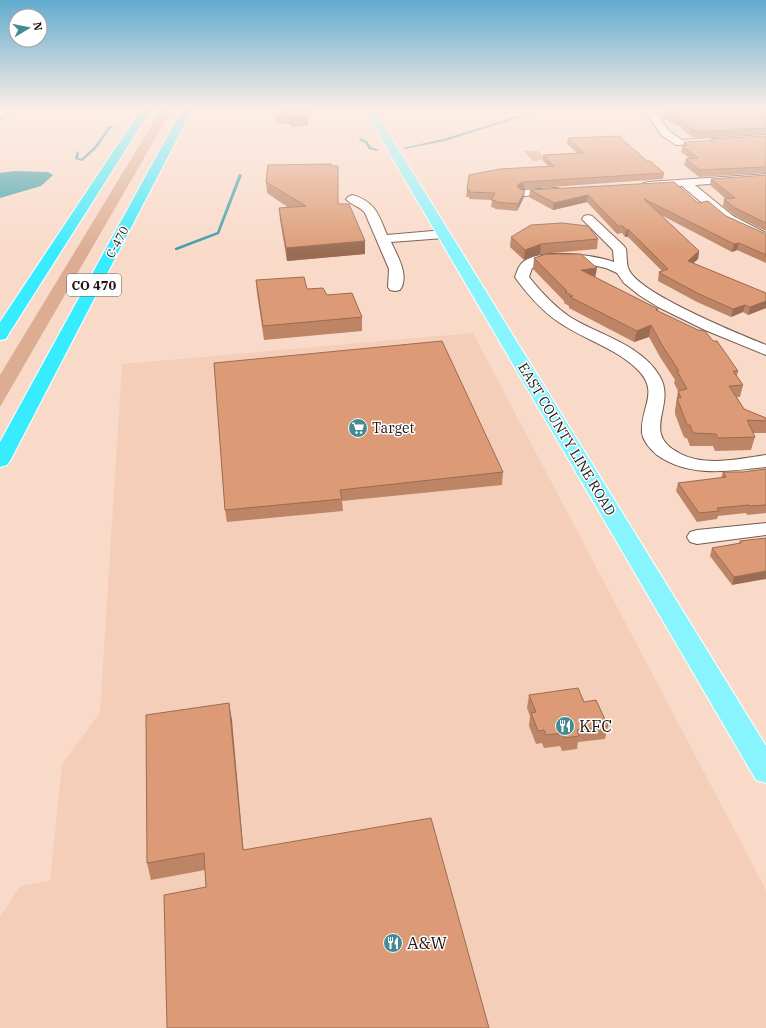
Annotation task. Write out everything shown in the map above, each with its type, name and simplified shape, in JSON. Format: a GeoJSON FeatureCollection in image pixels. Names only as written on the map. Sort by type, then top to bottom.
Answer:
{"type":"FeatureCollection","features":[{"type":"Feature","properties":{"kind":"highway"},"geometry":{"type":"LineString","coordinates":[[0,335],[6,322],[115,156]]}},
{"type":"Feature","properties":{"kind":"highway","name":"C-470"},"geometry":{"type":"LineString","coordinates":[[0,461],[162,156]]}},
{"type":"Feature","properties":{"kind":"main road","name":"EAST COUNTY LINE ROAD"},"geometry":{"type":"LineString","coordinates":[[397,156],[766,771]]}},
{"type":"Feature","properties":{"kind":"street"},"geometry":{"type":"LineString","coordinates":[[636,185],[766,178]]}},
{"type":"Feature","properties":{"kind":"street"},"geometry":{"type":"LineString","coordinates":[[684,182],[729,218],[766,238]]}},
{"type":"Feature","properties":{"kind":"street"},"geometry":{"type":"LineString","coordinates":[[524,193],[564,190]]}},
{"type":"Feature","properties":{"kind":"street"},"geometry":{"type":"LineString","coordinates":[[352,199],[367,206],[396,269],[395,287]]}},
{"type":"Feature","properties":{"kind":"street"},"geometry":{"type":"LineString","coordinates":[[588,219],[619,249],[622,270],[626,277],[637,288],[659,301],[731,336],[766,350]]}},
{"type":"Feature","properties":{"kind":"street"},"geometry":{"type":"LineString","coordinates":[[383,239],[444,234]]}},
{"type":"Feature","properties":{"kind":"street"},"geometry":{"type":"LineString","coordinates":[[622,270],[600,262],[560,258],[529,263],[524,268],[522,277],[555,312],[591,334],[624,351],[646,370],[654,380],[658,395],[651,432],[656,444],[665,453],[678,460],[697,465],[720,466],[766,461]]}},
{"type":"Feature","properties":{"kind":"street"},"geometry":{"type":"LineString","coordinates":[[697,537],[766,529]]}},
{"type":"Feature","properties":{"kind":"shaded area"},"geometry":{"type":"Polygon","coordinates":[[[133,156],[145,156],[0,407],[0,375],[133,156]]]}},
{"type":"Feature","properties":{"kind":"shaded area"},"geometry":{"type":"Polygon","coordinates":[[[528,156],[543,156],[547,160],[533,161],[528,156]]]}},
{"type":"Feature","properties":{"kind":"shaded area"},"geometry":{"type":"Polygon","coordinates":[[[473,333],[766,890],[766,1028],[0,1028],[0,917],[20,886],[50,881],[62,764],[100,712],[122,364],[473,333]]]}},
{"type":"Feature","properties":{"kind":"water"},"geometry":{"type":"Polygon","coordinates":[[[15,171],[48,172],[53,175],[41,186],[0,198],[0,173],[15,171]]]}},
{"type":"Feature","properties":{"kind":"building"},"geometry":{"type":"Polygon","coordinates":[[[544,156],[641,156],[664,173],[524,182],[517,186],[525,191],[518,204],[496,202],[491,200],[495,193],[469,192],[470,190],[467,190],[469,175],[500,169],[554,166],[544,156]]]}},
{"type":"Feature","properties":{"kind":"building"},"geometry":{"type":"Polygon","coordinates":[[[695,156],[766,156],[766,167],[700,170],[686,159],[698,158],[695,156]]]}},
{"type":"Feature","properties":{"kind":"building"},"geometry":{"type":"Polygon","coordinates":[[[331,164],[331,166],[338,166],[338,204],[349,204],[365,241],[286,248],[279,208],[306,206],[266,182],[268,165],[331,164]]]}},
{"type":"Feature","properties":{"kind":"building"},"geometry":{"type":"Polygon","coordinates":[[[766,175],[766,223],[735,208],[724,199],[735,198],[711,179],[766,175]]]}},
{"type":"Feature","properties":{"kind":"building"},"geometry":{"type":"Polygon","coordinates":[[[674,182],[698,203],[708,201],[726,216],[766,234],[766,255],[739,243],[734,244],[644,199],[699,251],[688,261],[766,293],[766,301],[750,307],[745,305],[733,309],[699,294],[660,273],[659,272],[668,269],[629,230],[626,230],[623,226],[618,226],[588,195],[554,203],[530,190],[674,182]]]}},
{"type":"Feature","properties":{"kind":"building"},"geometry":{"type":"Polygon","coordinates":[[[562,223],[588,226],[598,239],[541,244],[525,250],[511,237],[531,225],[562,223]]]}},
{"type":"Feature","properties":{"kind":"building"},"geometry":{"type":"Polygon","coordinates":[[[546,254],[581,254],[597,268],[581,270],[658,309],[656,310],[698,330],[705,331],[713,341],[717,341],[738,371],[733,371],[743,385],[729,386],[744,409],[766,418],[766,421],[747,420],[755,437],[718,438],[716,434],[693,433],[690,425],[686,422],[678,401],[678,397],[681,398],[678,391],[687,389],[677,371],[679,371],[651,325],[637,331],[570,297],[573,296],[565,292],[567,291],[534,258],[546,254]]]}},
{"type":"Feature","properties":{"kind":"building"},"geometry":{"type":"Polygon","coordinates":[[[304,277],[307,289],[323,288],[327,295],[352,293],[362,317],[263,326],[256,280],[304,277]]]}},
{"type":"Feature","properties":{"kind":"building"},"geometry":{"type":"Polygon","coordinates":[[[442,341],[503,472],[340,490],[342,499],[225,510],[214,363],[442,341]]]}},
{"type":"Feature","properties":{"kind":"building"},"geometry":{"type":"Polygon","coordinates":[[[766,469],[766,505],[717,508],[719,511],[699,513],[678,483],[726,477],[723,472],[743,472],[766,469]]]}},
{"type":"Feature","properties":{"kind":"building"},"geometry":{"type":"Polygon","coordinates":[[[766,538],[766,571],[734,577],[712,548],[741,543],[740,541],[766,538]]]}},
{"type":"Feature","properties":{"kind":"building","name":"KFC"},"geometry":{"type":"Polygon","coordinates":[[[578,688],[584,702],[596,700],[608,726],[577,730],[579,736],[564,738],[563,733],[546,735],[544,730],[538,731],[531,713],[536,712],[529,695],[578,688]]]}},
{"type":"Feature","properties":{"kind":"building"},"geometry":{"type":"Polygon","coordinates":[[[229,703],[243,850],[431,818],[489,1028],[167,1028],[164,895],[206,887],[204,853],[147,863],[146,715],[229,703]]]}},
{"type":"Feature","properties":{"kind":"waterway"},"geometry":{"type":"LineString","coordinates":[[77,156],[76,158],[81,160],[86,156]]}},
{"type":"Feature","properties":{"kind":"waterway"},"geometry":{"type":"LineString","coordinates":[[176,249],[218,233],[240,175]]}},
{"type":"Feature","properties":{"kind":"place","name":"Target"},"geometry":{"type":"Point","coordinates":[358,428]}},
{"type":"Feature","properties":{"kind":"place","name":"KFC"},"geometry":{"type":"Point","coordinates":[565,726]}},
{"type":"Feature","properties":{"kind":"place","name":"A&W"},"geometry":{"type":"Point","coordinates":[393,943]}}]}
